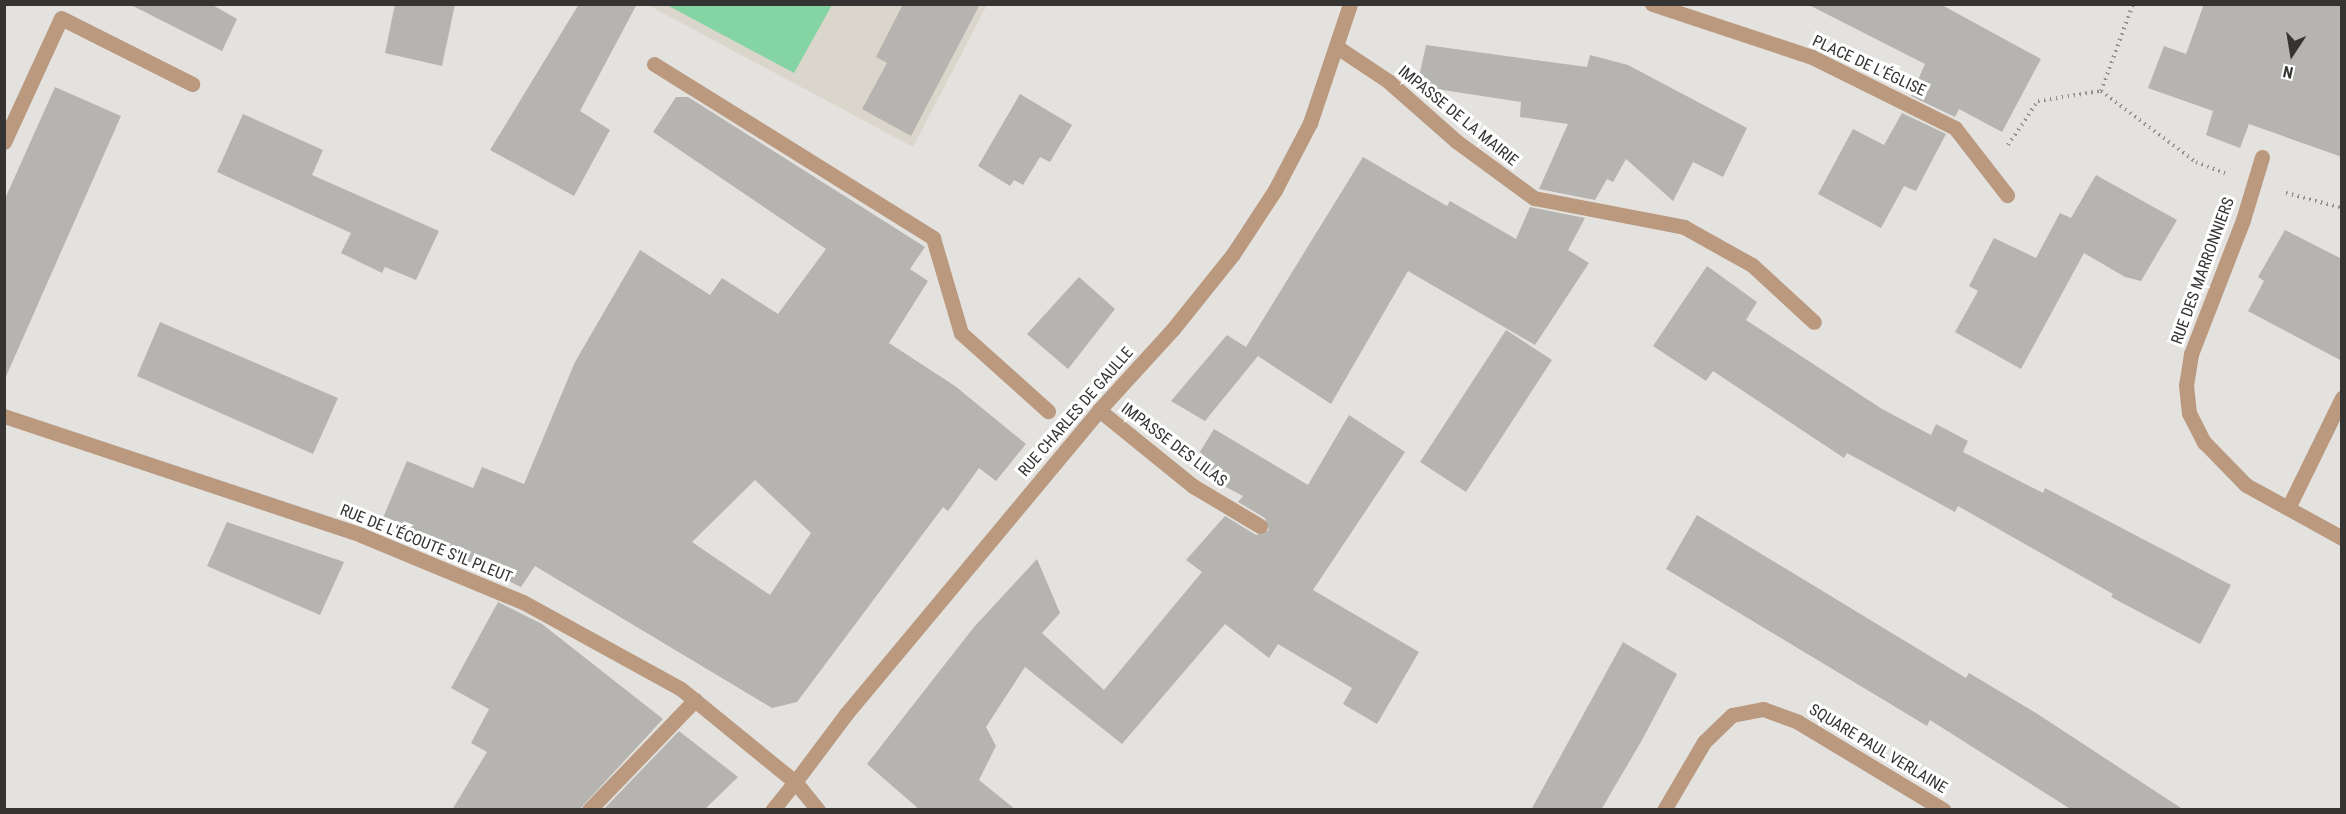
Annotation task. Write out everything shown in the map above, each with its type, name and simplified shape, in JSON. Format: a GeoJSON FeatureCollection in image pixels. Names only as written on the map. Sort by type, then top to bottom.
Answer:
{"type":"FeatureCollection","features":[{"type":"Feature","properties":{"kind":"street","name":"RUE CHARLES DE GAULLE"},"geometry":{"type":"LineString","coordinates":[[772,810],[846,714],[1099,410],[1173,329],[1233,254],[1275,190],[1310,123],[1350,4]]}},
{"type":"Feature","properties":{"kind":"street","name":"PLACE DE L'ÉGLISE"},"geometry":{"type":"LineString","coordinates":[[1652,4],[1850,74],[1955,128],[2007,195]]}},
{"type":"Feature","properties":{"kind":"street"},"geometry":{"type":"LineString","coordinates":[[4,142],[61,18],[192,84]]}},
{"type":"Feature","properties":{"kind":"street","name":"IMPASSE DE LA MAIRIE"},"geometry":{"type":"LineString","coordinates":[[1336,47],[1388,81],[1455,141],[1534,198],[1684,226],[1752,265],[1814,322]]}},
{"type":"Feature","properties":{"kind":"street"},"geometry":{"type":"LineString","coordinates":[[654,64],[933,238],[961,333],[1048,411]]}},
{"type":"Feature","properties":{"kind":"street","name":"RUE DES MARRONNIERS"},"geometry":{"type":"LineString","coordinates":[[2262,157],[2254,185],[2191,354],[2186,385],[2189,413],[2204,442],[2222,465],[2246,485],[2342,538]]}},
{"type":"Feature","properties":{"kind":"street"},"geometry":{"type":"LineString","coordinates":[[2288,508],[2342,398]]}},
{"type":"Feature","properties":{"kind":"street","name":"IMPASSE DES LILAS"},"geometry":{"type":"LineString","coordinates":[[1099,410],[1194,486],[1260,526]]}},
{"type":"Feature","properties":{"kind":"street","name":"RUE DE L'ÉCOUTE S'IL PLEUT"},"geometry":{"type":"LineString","coordinates":[[4,416],[361,536],[512,597],[681,689],[795,782],[818,810]]}},
{"type":"Feature","properties":{"kind":"street"},"geometry":{"type":"LineString","coordinates":[[590,810],[694,700]]}},
{"type":"Feature","properties":{"kind":"street","name":"SQUARE PAUL VERLAINE"},"geometry":{"type":"LineString","coordinates":[[1664,810],[1704,742],[1732,715],[1763,709],[1798,722],[1944,810]]}},
{"type":"Feature","properties":{"kind":"path"},"geometry":{"type":"LineString","coordinates":[[2101,91],[2133,4]]}},
{"type":"Feature","properties":{"kind":"path"},"geometry":{"type":"LineString","coordinates":[[1989,172],[2038,101],[2101,91],[2196,162],[2254,185],[2342,208]]}},
{"type":"Feature","properties":{"kind":"shaded area"},"geometry":{"type":"Polygon","coordinates":[[[648,5],[987,5],[913,147],[648,5]]]}},
{"type":"Feature","properties":{"kind":"green space"},"geometry":{"type":"Polygon","coordinates":[[[667,5],[832,5],[794,73],[667,5]]]}},
{"type":"Feature","properties":{"kind":"building"},"geometry":{"type":"Polygon","coordinates":[[[129,4],[211,4],[237,19],[222,51],[129,4]]]}},
{"type":"Feature","properties":{"kind":"building"},"geometry":{"type":"Polygon","coordinates":[[[395,4],[455,4],[442,66],[385,53],[395,4]]]}},
{"type":"Feature","properties":{"kind":"building"},"geometry":{"type":"Polygon","coordinates":[[[579,4],[637,4],[580,111],[610,130],[574,196],[490,150],[579,4]]]}},
{"type":"Feature","properties":{"kind":"building"},"geometry":{"type":"Polygon","coordinates":[[[903,4],[980,4],[911,136],[862,109],[887,63],[876,57],[903,4]]]}},
{"type":"Feature","properties":{"kind":"building"},"geometry":{"type":"Polygon","coordinates":[[[1807,4],[1940,4],[2041,59],[2002,132],[1959,109],[1955,117],[1911,96],[1925,64],[1807,4]]]}},
{"type":"Feature","properties":{"kind":"building"},"geometry":{"type":"Polygon","coordinates":[[[2204,4],[2342,4],[2342,157],[2249,124],[2240,148],[2206,135],[2213,111],[2148,88],[2164,46],[2186,54],[2204,4]]]}},
{"type":"Feature","properties":{"kind":"building"},"geometry":{"type":"Polygon","coordinates":[[[1426,45],[1587,67],[1590,55],[1628,65],[1747,128],[1723,177],[1693,162],[1673,201],[1626,159],[1613,182],[1607,179],[1595,200],[1539,189],[1568,124],[1520,117],[1521,102],[1417,86],[1426,45]]]}},
{"type":"Feature","properties":{"kind":"building"},"geometry":{"type":"Polygon","coordinates":[[[55,87],[121,116],[4,381],[4,201],[55,87]]]}},
{"type":"Feature","properties":{"kind":"building"},"geometry":{"type":"Polygon","coordinates":[[[1020,94],[1072,125],[1050,162],[1040,157],[1023,185],[1014,180],[1010,186],[978,166],[1020,94]]]}},
{"type":"Feature","properties":{"kind":"building"},"geometry":{"type":"Polygon","coordinates":[[[676,97],[688,97],[925,247],[910,269],[928,281],[889,343],[955,386],[1026,444],[996,481],[979,468],[948,511],[943,507],[797,702],[772,708],[535,566],[521,587],[382,520],[407,461],[473,488],[482,467],[524,484],[575,362],[640,250],[710,295],[722,278],[778,314],[826,249],[653,132],[676,97]],[[755,480],[692,542],[770,595],[811,533],[755,480]]]}},
{"type":"Feature","properties":{"kind":"building"},"geometry":{"type":"Polygon","coordinates":[[[1902,113],[1946,134],[1916,191],[1904,186],[1881,228],[1818,194],[1853,129],[1884,145],[1902,113]]]}},
{"type":"Feature","properties":{"kind":"building"},"geometry":{"type":"Polygon","coordinates":[[[243,114],[323,150],[312,175],[439,231],[416,280],[385,267],[382,273],[341,253],[351,233],[217,172],[243,114]]]}},
{"type":"Feature","properties":{"kind":"building"},"geometry":{"type":"Polygon","coordinates":[[[1363,157],[1447,206],[1450,201],[1516,239],[1530,207],[1585,218],[1568,250],[1589,263],[1535,345],[1408,271],[1331,404],[1258,356],[1205,421],[1171,401],[1227,335],[1246,347],[1363,157]]]}},
{"type":"Feature","properties":{"kind":"building"},"geometry":{"type":"Polygon","coordinates":[[[2096,175],[2177,220],[2141,281],[2125,277],[2084,253],[2021,369],[1955,332],[1978,291],[1969,286],[1994,238],[2036,258],[2060,213],[2071,218],[2096,175]]]}},
{"type":"Feature","properties":{"kind":"building"},"geometry":{"type":"Polygon","coordinates":[[[2285,230],[2342,259],[2342,361],[2248,311],[2264,281],[2258,277],[2285,230]]]}},
{"type":"Feature","properties":{"kind":"building"},"geometry":{"type":"Polygon","coordinates":[[[1707,266],[1757,302],[1746,320],[1882,409],[1931,435],[1936,424],[1968,441],[1963,452],[2043,493],[2045,488],[2231,585],[2200,644],[2111,597],[2113,594],[1958,506],[1955,512],[1847,453],[1844,458],[1713,371],[1706,381],[1653,346],[1707,266]]]}},
{"type":"Feature","properties":{"kind":"building"},"geometry":{"type":"Polygon","coordinates":[[[1079,277],[1115,309],[1068,369],[1027,334],[1079,277]]]}},
{"type":"Feature","properties":{"kind":"building"},"geometry":{"type":"Polygon","coordinates":[[[160,322],[338,398],[313,454],[137,376],[160,322]]]}},
{"type":"Feature","properties":{"kind":"building"},"geometry":{"type":"Polygon","coordinates":[[[1506,330],[1552,360],[1466,492],[1420,462],[1506,330]]]}},
{"type":"Feature","properties":{"kind":"building"},"geometry":{"type":"Polygon","coordinates":[[[1349,415],[1405,452],[1313,590],[1419,652],[1377,724],[1343,704],[1352,688],[1278,644],[1269,658],[1225,624],[1122,744],[1025,667],[986,727],[996,746],[979,780],[1016,810],[920,810],[867,764],[974,627],[1037,559],[1060,613],[1042,633],[1104,690],[1202,572],[1186,560],[1225,516],[1256,535],[1269,530],[1265,518],[1238,502],[1243,496],[1190,468],[1214,429],[1308,485],[1349,415]]]}},
{"type":"Feature","properties":{"kind":"building"},"geometry":{"type":"Polygon","coordinates":[[[1697,515],[1966,678],[1969,673],[2036,713],[2184,810],[2072,810],[1930,720],[1927,726],[1666,569],[1697,515]]]}},
{"type":"Feature","properties":{"kind":"building"},"geometry":{"type":"Polygon","coordinates":[[[227,522],[344,562],[320,615],[207,566],[227,522]]]}},
{"type":"Feature","properties":{"kind":"building"},"geometry":{"type":"Polygon","coordinates":[[[498,602],[542,624],[663,719],[579,810],[452,810],[487,752],[471,743],[489,709],[451,688],[498,602]]]}},
{"type":"Feature","properties":{"kind":"building"},"geometry":{"type":"Polygon","coordinates":[[[1623,642],[1677,674],[1642,740],[1601,810],[1531,810],[1623,642]]]}},
{"type":"Feature","properties":{"kind":"building"},"geometry":{"type":"Polygon","coordinates":[[[679,731],[738,777],[704,810],[603,810],[679,731]]]}}]}
